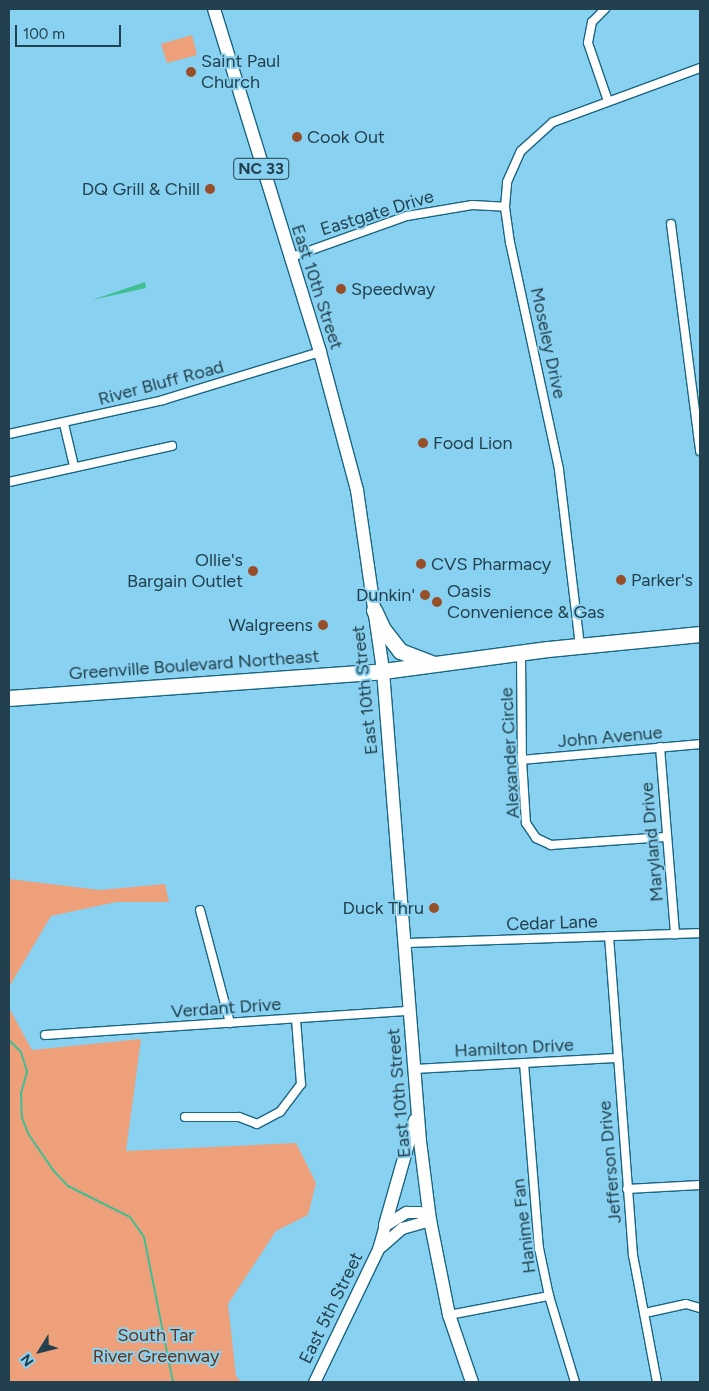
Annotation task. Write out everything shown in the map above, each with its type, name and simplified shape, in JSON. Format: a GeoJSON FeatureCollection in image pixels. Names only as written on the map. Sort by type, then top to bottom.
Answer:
{"type":"FeatureCollection","features":[{"type":"Feature","properties":{"kind":"highway"},"geometry":{"type":"LineString","coordinates":[[374,610],[383,629],[400,651],[435,664]]}},
{"type":"Feature","properties":{"kind":"highway","name":"Greenville Boulevard Northeast"},"geometry":{"type":"LineString","coordinates":[[9,698],[383,671],[580,646],[700,634]]}},
{"type":"Feature","properties":{"kind":"main road","name":"East 10th Street"},"geometry":{"type":"LineString","coordinates":[[216,9],[289,258],[320,352],[357,490],[383,671],[409,1011],[430,1220],[449,1315],[472,1382]]}},
{"type":"Feature","properties":{"kind":"main road"},"geometry":{"type":"LineString","coordinates":[[385,1225],[418,1113]]}},
{"type":"Feature","properties":{"kind":"main road"},"geometry":{"type":"LineString","coordinates":[[385,1225],[406,1212],[419,1212],[430,1220]]}},
{"type":"Feature","properties":{"kind":"main road","name":"East 5th Street"},"geometry":{"type":"LineString","coordinates":[[378,1249],[392,1233],[430,1220]]}},
{"type":"Feature","properties":{"kind":"main road","name":"East 5th Street"},"geometry":{"type":"LineString","coordinates":[[314,1382],[378,1249],[385,1225]]}},
{"type":"Feature","properties":{"kind":"street"},"geometry":{"type":"LineString","coordinates":[[605,9],[592,22],[588,42],[608,101]]}},
{"type":"Feature","properties":{"kind":"street","name":"Moseley Drive"},"geometry":{"type":"LineString","coordinates":[[580,646],[560,469],[510,243],[505,207],[507,182],[526,144],[553,122],[700,68]]}},
{"type":"Feature","properties":{"kind":"street","name":"Eastgate Drive"},"geometry":{"type":"LineString","coordinates":[[289,258],[407,216],[472,205],[505,207]]}},
{"type":"Feature","properties":{"kind":"street"},"geometry":{"type":"LineString","coordinates":[[671,224],[700,451]]}},
{"type":"Feature","properties":{"kind":"street","name":"River Bluff Road"},"geometry":{"type":"LineString","coordinates":[[9,434],[64,424],[162,400],[320,352]]}},
{"type":"Feature","properties":{"kind":"street"},"geometry":{"type":"LineString","coordinates":[[64,424],[74,466]]}},
{"type":"Feature","properties":{"kind":"street"},"geometry":{"type":"LineString","coordinates":[[9,482],[74,466],[172,446]]}},
{"type":"Feature","properties":{"kind":"street","name":"Alexander Circle"},"geometry":{"type":"LineString","coordinates":[[521,653],[522,760],[526,823],[536,838],[551,845],[666,837]]}},
{"type":"Feature","properties":{"kind":"street","name":"John Avenue"},"geometry":{"type":"LineString","coordinates":[[522,760],[700,744]]}},
{"type":"Feature","properties":{"kind":"street","name":"Maryland Drive"},"geometry":{"type":"LineString","coordinates":[[660,747],[675,934]]}},
{"type":"Feature","properties":{"kind":"street"},"geometry":{"type":"LineString","coordinates":[[200,910],[230,1023]]}},
{"type":"Feature","properties":{"kind":"street","name":"Cedar Lane"},"geometry":{"type":"LineString","coordinates":[[404,943],[700,933]]}},
{"type":"Feature","properties":{"kind":"street","name":"Jefferson Drive"},"geometry":{"type":"LineString","coordinates":[[609,936],[616,1058],[633,1255],[657,1382]]}},
{"type":"Feature","properties":{"kind":"street","name":"Verdant Drive"},"geometry":{"type":"LineString","coordinates":[[46,1035],[409,1011]]}},
{"type":"Feature","properties":{"kind":"street"},"geometry":{"type":"LineString","coordinates":[[185,1116],[239,1117],[257,1124],[280,1112],[301,1084],[296,1018]]}},
{"type":"Feature","properties":{"kind":"street","name":"Hamilton Drive"},"geometry":{"type":"LineString","coordinates":[[414,1069],[616,1058]]}},
{"type":"Feature","properties":{"kind":"street","name":"Hanime Fan"},"geometry":{"type":"LineString","coordinates":[[524,1062],[538,1248],[549,1296],[575,1382]]}},
{"type":"Feature","properties":{"kind":"street"},"geometry":{"type":"LineString","coordinates":[[627,1189],[700,1185]]}},
{"type":"Feature","properties":{"kind":"street"},"geometry":{"type":"LineString","coordinates":[[449,1315],[549,1296]]}},
{"type":"Feature","properties":{"kind":"street"},"geometry":{"type":"LineString","coordinates":[[645,1313],[686,1304],[700,1308]]}},
{"type":"Feature","properties":{"kind":"green space"},"geometry":{"type":"Polygon","coordinates":[[[192,35],[197,55],[167,63],[161,44],[192,35]]]}},
{"type":"Feature","properties":{"kind":"green space"},"geometry":{"type":"Polygon","coordinates":[[[9,879],[100,890],[165,884],[169,902],[116,902],[51,916],[9,987],[9,879]]]}},
{"type":"Feature","properties":{"kind":"green space","name":"South Tar River Greenway"},"geometry":{"type":"Polygon","coordinates":[[[9,1008],[32,1050],[141,1039],[126,1151],[296,1143],[316,1183],[308,1215],[276,1231],[228,1304],[236,1376],[241,1382],[9,1382],[9,1008]]]}},
{"type":"Feature","properties":{"kind":"shaded area"},"geometry":{"type":"Polygon","coordinates":[[[145,282],[146,288],[92,300],[145,282]]]}},
{"type":"Feature","properties":{"kind":"waterway"},"geometry":{"type":"LineString","coordinates":[[9,1040],[21,1052],[27,1072],[21,1093],[22,1118],[29,1135],[53,1170],[68,1186],[130,1217],[144,1237],[173,1382]]}},
{"type":"Feature","properties":{"kind":"place","name":"Saint Paul Church"},"geometry":{"type":"Point","coordinates":[191,72]}},
{"type":"Feature","properties":{"kind":"place","name":"Cook Out"},"geometry":{"type":"Point","coordinates":[297,137]}},
{"type":"Feature","properties":{"kind":"place","name":"DQ Grill & Chill"},"geometry":{"type":"Point","coordinates":[210,189]}},
{"type":"Feature","properties":{"kind":"place","name":"Speedway"},"geometry":{"type":"Point","coordinates":[341,289]}},
{"type":"Feature","properties":{"kind":"place","name":"Food Lion"},"geometry":{"type":"Point","coordinates":[423,443]}},
{"type":"Feature","properties":{"kind":"place","name":"CVS Pharmacy"},"geometry":{"type":"Point","coordinates":[421,564]}},
{"type":"Feature","properties":{"kind":"place","name":"Ollie's Bargain Outlet"},"geometry":{"type":"Point","coordinates":[253,571]}},
{"type":"Feature","properties":{"kind":"place","name":"Parker's"},"geometry":{"type":"Point","coordinates":[621,580]}},
{"type":"Feature","properties":{"kind":"place","name":"Dunkin'"},"geometry":{"type":"Point","coordinates":[425,595]}},
{"type":"Feature","properties":{"kind":"place","name":"Oasis Convenience & Gas"},"geometry":{"type":"Point","coordinates":[437,602]}},
{"type":"Feature","properties":{"kind":"place","name":"Walgreens"},"geometry":{"type":"Point","coordinates":[323,625]}},
{"type":"Feature","properties":{"kind":"place","name":"Duck Thru"},"geometry":{"type":"Point","coordinates":[434,908]}}]}
